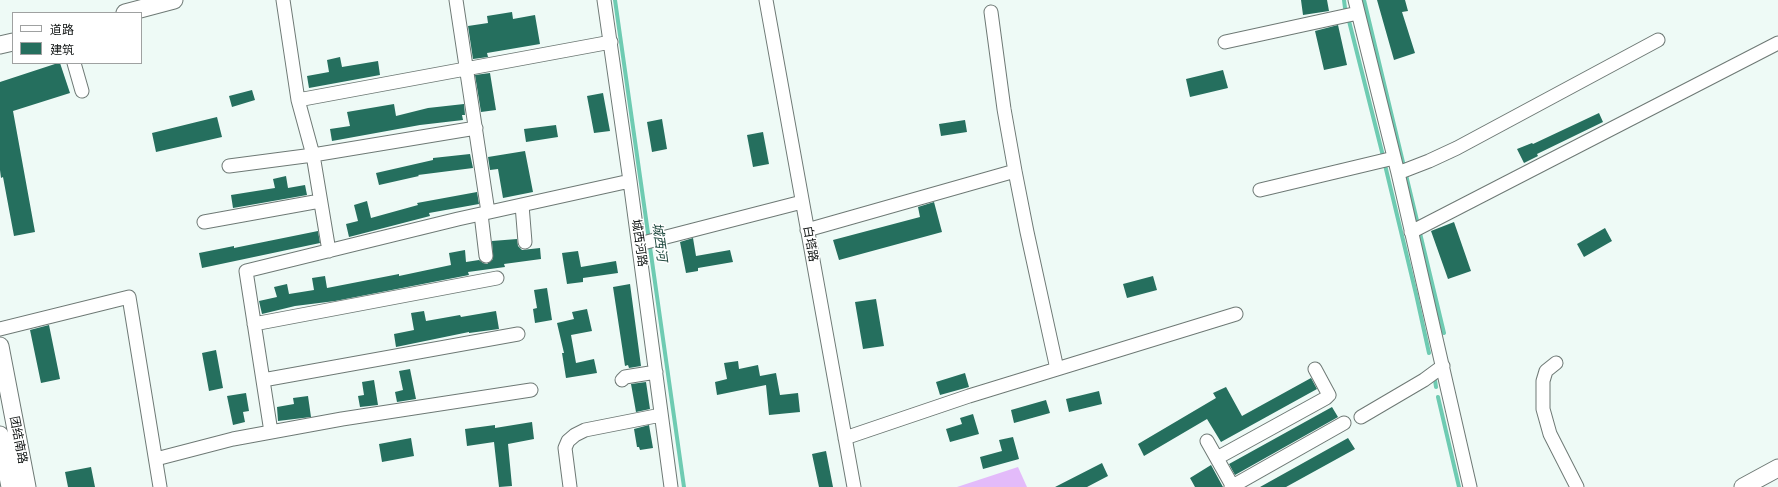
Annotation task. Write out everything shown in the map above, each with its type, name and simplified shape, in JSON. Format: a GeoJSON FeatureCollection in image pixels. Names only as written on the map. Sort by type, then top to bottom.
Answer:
{"type":"FeatureCollection","features":[{"type":"Feature","properties":{"kind":"main road"},"geometry":{"type":"LineString","coordinates":[[128,12],[166,1]]}},
{"type":"Feature","properties":{"kind":"main road"},"geometry":{"type":"LineString","coordinates":[[0,45],[12,42]]}},
{"type":"Feature","properties":{"kind":"main road","name":"团结南路"},"geometry":{"type":"LineString","coordinates":[[0,346],[27,487]]}},
{"type":"Feature","properties":{"kind":"main road","name":"团结南路"},"geometry":{"type":"LineString","coordinates":[[0,435],[10,487]]}},
{"type":"Feature","properties":{"kind":"main road"},"geometry":{"type":"LineString","coordinates":[[1743,487],[1778,468]]}},
{"type":"Feature","properties":{"kind":"street"},"geometry":{"type":"LineString","coordinates":[[283,0],[298,100],[313,154],[329,251]]}},
{"type":"Feature","properties":{"kind":"street"},"geometry":{"type":"LineString","coordinates":[[456,0],[476,128],[485,213],[486,256]]}},
{"type":"Feature","properties":{"kind":"street","name":"城西河路"},"geometry":{"type":"LineString","coordinates":[[604,0],[630,181],[647,242],[656,372],[671,487]]}},
{"type":"Feature","properties":{"kind":"street","name":"白塔路"},"geometry":{"type":"LineString","coordinates":[[766,0],[854,487]]}},
{"type":"Feature","properties":{"kind":"street"},"geometry":{"type":"LineString","coordinates":[[1355,0],[1394,158],[1403,171],[1417,229],[1443,366],[1470,487]]}},
{"type":"Feature","properties":{"kind":"street"},"geometry":{"type":"LineString","coordinates":[[991,12],[1004,109],[1027,232],[1057,369]]}},
{"type":"Feature","properties":{"kind":"street"},"geometry":{"type":"LineString","coordinates":[[1225,42],[1358,13]]}},
{"type":"Feature","properties":{"kind":"street"},"geometry":{"type":"LineString","coordinates":[[1403,171],[1457,148],[1658,40]]}},
{"type":"Feature","properties":{"kind":"street"},"geometry":{"type":"LineString","coordinates":[[298,100],[611,42]]}},
{"type":"Feature","properties":{"kind":"street"},"geometry":{"type":"LineString","coordinates":[[1417,229],[1778,43]]}},
{"type":"Feature","properties":{"kind":"street"},"geometry":{"type":"LineString","coordinates":[[74,64],[82,92]]}},
{"type":"Feature","properties":{"kind":"street"},"geometry":{"type":"LineString","coordinates":[[229,166],[476,128]]}},
{"type":"Feature","properties":{"kind":"street"},"geometry":{"type":"LineString","coordinates":[[1260,190],[1394,158]]}},
{"type":"Feature","properties":{"kind":"street"},"geometry":{"type":"LineString","coordinates":[[807,230],[1016,171]]}},
{"type":"Feature","properties":{"kind":"street"},"geometry":{"type":"LineString","coordinates":[[271,432],[246,271],[485,213],[630,181]]}},
{"type":"Feature","properties":{"kind":"street"},"geometry":{"type":"LineString","coordinates":[[204,222],[320,201]]}},
{"type":"Feature","properties":{"kind":"street"},"geometry":{"type":"LineString","coordinates":[[647,242],[802,202]]}},
{"type":"Feature","properties":{"kind":"street"},"geometry":{"type":"LineString","coordinates":[[522,205],[525,242]]}},
{"type":"Feature","properties":{"kind":"street"},"geometry":{"type":"LineString","coordinates":[[254,324],[497,278]]}},
{"type":"Feature","properties":{"kind":"street"},"geometry":{"type":"LineString","coordinates":[[0,330],[129,297],[160,487]]}},
{"type":"Feature","properties":{"kind":"street"},"geometry":{"type":"LineString","coordinates":[[845,438],[969,396],[1236,314]]}},
{"type":"Feature","properties":{"kind":"street"},"geometry":{"type":"LineString","coordinates":[[263,380],[518,334]]}},
{"type":"Feature","properties":{"kind":"street"},"geometry":{"type":"LineString","coordinates":[[1556,363],[1546,371],[1543,381],[1543,409],[1550,434],[1577,487]]}},
{"type":"Feature","properties":{"kind":"street"},"geometry":{"type":"LineString","coordinates":[[1361,417],[1424,380],[1443,366]]}},
{"type":"Feature","properties":{"kind":"street"},"geometry":{"type":"LineString","coordinates":[[1217,458],[1326,398],[1329,395],[1315,369]]}},
{"type":"Feature","properties":{"kind":"street"},"geometry":{"type":"LineString","coordinates":[[622,380],[625,377],[656,372]]}},
{"type":"Feature","properties":{"kind":"street"},"geometry":{"type":"LineString","coordinates":[[156,459],[233,438],[342,419],[531,390]]}},
{"type":"Feature","properties":{"kind":"street"},"geometry":{"type":"LineString","coordinates":[[570,487],[565,448],[568,442],[575,435],[585,430],[661,415]]}},
{"type":"Feature","properties":{"kind":"street"},"geometry":{"type":"LineString","coordinates":[[1207,441],[1232,487],[1344,423]]}},
{"type":"Feature","properties":{"kind":"shaded area"},"geometry":{"type":"Polygon","coordinates":[[[1018,467],[1027,487],[957,487],[1018,467]]]}},
{"type":"Feature","properties":{"kind":"building"},"geometry":{"type":"Polygon","coordinates":[[[1301,0],[1327,0],[1329,11],[1303,15],[1301,0]]]}},
{"type":"Feature","properties":{"kind":"building"},"geometry":{"type":"Polygon","coordinates":[[[1377,0],[1405,0],[1408,11],[1402,12],[1415,53],[1394,60],[1377,0]]]}},
{"type":"Feature","properties":{"kind":"building"},"geometry":{"type":"Polygon","coordinates":[[[512,12],[513,19],[535,15],[540,44],[487,53],[488,57],[473,59],[468,26],[488,23],[487,16],[512,12]]]}},
{"type":"Feature","properties":{"kind":"building"},"geometry":{"type":"Polygon","coordinates":[[[1338,25],[1347,65],[1324,70],[1315,31],[1338,25]]]}},
{"type":"Feature","properties":{"kind":"building"},"geometry":{"type":"Polygon","coordinates":[[[340,57],[342,67],[378,61],[380,75],[309,88],[307,76],[329,72],[327,60],[340,57]]]}},
{"type":"Feature","properties":{"kind":"building"},"geometry":{"type":"Polygon","coordinates":[[[55,64],[60,64],[70,93],[13,111],[35,232],[14,236],[3,177],[1,178],[0,170],[0,82],[55,64]]]}},
{"type":"Feature","properties":{"kind":"building"},"geometry":{"type":"Polygon","coordinates":[[[1223,70],[1228,88],[1190,97],[1186,79],[1223,70]]]}},
{"type":"Feature","properties":{"kind":"building"},"geometry":{"type":"Polygon","coordinates":[[[490,73],[496,110],[481,112],[475,75],[490,73]]]}},
{"type":"Feature","properties":{"kind":"building"},"geometry":{"type":"Polygon","coordinates":[[[252,90],[255,100],[232,107],[229,96],[252,90]]]}},
{"type":"Feature","properties":{"kind":"building"},"geometry":{"type":"Polygon","coordinates":[[[603,93],[610,131],[594,133],[587,96],[603,93]]]}},
{"type":"Feature","properties":{"kind":"building"},"geometry":{"type":"Polygon","coordinates":[[[394,104],[396,116],[428,108],[464,104],[465,115],[462,115],[463,120],[420,125],[332,141],[330,129],[350,126],[347,112],[394,104]]]}},
{"type":"Feature","properties":{"kind":"building"},"geometry":{"type":"Polygon","coordinates":[[[1599,113],[1603,122],[1537,154],[1538,156],[1524,163],[1517,149],[1532,143],[1533,144],[1599,113]]]}},
{"type":"Feature","properties":{"kind":"building"},"geometry":{"type":"Polygon","coordinates":[[[217,117],[222,137],[156,152],[152,133],[217,117]]]}},
{"type":"Feature","properties":{"kind":"building"},"geometry":{"type":"Polygon","coordinates":[[[662,119],[667,149],[652,152],[647,122],[662,119]]]}},
{"type":"Feature","properties":{"kind":"building"},"geometry":{"type":"Polygon","coordinates":[[[965,120],[967,132],[941,136],[939,124],[965,120]]]}},
{"type":"Feature","properties":{"kind":"building"},"geometry":{"type":"Polygon","coordinates":[[[556,125],[558,137],[526,142],[524,129],[556,125]]]}},
{"type":"Feature","properties":{"kind":"building"},"geometry":{"type":"Polygon","coordinates":[[[763,132],[769,164],[753,167],[747,135],[763,132]]]}},
{"type":"Feature","properties":{"kind":"building"},"geometry":{"type":"Polygon","coordinates":[[[525,151],[533,192],[503,198],[498,169],[490,170],[488,157],[525,151]]]}},
{"type":"Feature","properties":{"kind":"building"},"geometry":{"type":"Polygon","coordinates":[[[470,154],[473,168],[418,175],[419,176],[379,185],[376,173],[433,160],[433,158],[470,154]]]}},
{"type":"Feature","properties":{"kind":"building"},"geometry":{"type":"Polygon","coordinates":[[[286,176],[288,188],[305,185],[307,195],[233,208],[231,195],[275,188],[273,179],[286,176]]]}},
{"type":"Feature","properties":{"kind":"building"},"geometry":{"type":"Polygon","coordinates":[[[477,192],[479,204],[429,213],[430,216],[349,237],[346,224],[358,221],[354,205],[367,201],[371,218],[418,205],[417,203],[477,192]]]}},
{"type":"Feature","properties":{"kind":"building"},"geometry":{"type":"Polygon","coordinates":[[[934,202],[942,232],[839,260],[833,240],[920,217],[918,207],[934,202]]]}},
{"type":"Feature","properties":{"kind":"building"},"geometry":{"type":"Polygon","coordinates":[[[1454,222],[1471,271],[1448,279],[1431,231],[1454,222]]]}},
{"type":"Feature","properties":{"kind":"building"},"geometry":{"type":"Polygon","coordinates":[[[1605,228],[1612,241],[1584,257],[1577,244],[1605,228]]]}},
{"type":"Feature","properties":{"kind":"building"},"geometry":{"type":"Polygon","coordinates":[[[318,231],[320,243],[202,268],[199,253],[234,246],[234,248],[318,231]]]}},
{"type":"Feature","properties":{"kind":"building"},"geometry":{"type":"Polygon","coordinates":[[[693,238],[696,256],[730,250],[733,262],[698,268],[698,271],[686,273],[680,242],[693,238]]]}},
{"type":"Feature","properties":{"kind":"building"},"geometry":{"type":"Polygon","coordinates":[[[517,239],[518,246],[522,250],[540,248],[541,259],[504,264],[505,267],[468,272],[469,275],[335,301],[295,306],[262,314],[259,301],[277,297],[274,287],[287,284],[289,294],[314,290],[312,278],[325,276],[327,288],[399,274],[399,276],[451,265],[449,253],[465,250],[466,262],[479,260],[487,264],[493,259],[492,241],[517,239]]]}},
{"type":"Feature","properties":{"kind":"building"},"geometry":{"type":"Polygon","coordinates":[[[578,251],[581,267],[616,261],[618,273],[583,278],[583,282],[567,284],[562,253],[578,251]]]}},
{"type":"Feature","properties":{"kind":"building"},"geometry":{"type":"Polygon","coordinates":[[[1153,276],[1157,290],[1127,298],[1123,284],[1153,276]]]}},
{"type":"Feature","properties":{"kind":"building"},"geometry":{"type":"Polygon","coordinates":[[[630,284],[641,366],[629,368],[628,365],[625,366],[613,287],[630,284]]]}},
{"type":"Feature","properties":{"kind":"building"},"geometry":{"type":"Polygon","coordinates":[[[547,288],[552,320],[535,323],[533,309],[537,308],[534,290],[547,288]]]}},
{"type":"Feature","properties":{"kind":"building"},"geometry":{"type":"Polygon","coordinates":[[[876,299],[884,346],[863,349],[855,302],[876,299]]]}},
{"type":"Feature","properties":{"kind":"building"},"geometry":{"type":"Polygon","coordinates":[[[587,309],[592,331],[571,335],[576,363],[594,359],[597,373],[566,378],[562,353],[564,353],[557,323],[574,319],[572,312],[587,309]]]}},
{"type":"Feature","properties":{"kind":"building"},"geometry":{"type":"Polygon","coordinates":[[[424,311],[426,321],[496,311],[499,329],[469,332],[396,347],[394,334],[414,330],[411,313],[424,311]]]}},
{"type":"Feature","properties":{"kind":"building"},"geometry":{"type":"Polygon","coordinates":[[[49,325],[60,379],[41,383],[30,330],[49,325]]]}},
{"type":"Feature","properties":{"kind":"building"},"geometry":{"type":"Polygon","coordinates":[[[216,350],[223,388],[209,391],[202,353],[216,350]]]}},
{"type":"Feature","properties":{"kind":"building"},"geometry":{"type":"Polygon","coordinates":[[[738,361],[739,369],[758,365],[760,376],[776,373],[780,395],[798,393],[800,412],[769,415],[766,385],[717,395],[715,382],[727,379],[724,363],[738,361]]]}},
{"type":"Feature","properties":{"kind":"building"},"geometry":{"type":"Polygon","coordinates":[[[410,369],[416,399],[397,402],[395,392],[403,390],[399,371],[410,369]]]}},
{"type":"Feature","properties":{"kind":"building"},"geometry":{"type":"Polygon","coordinates":[[[965,373],[969,387],[940,395],[936,382],[965,373]]]}},
{"type":"Feature","properties":{"kind":"building"},"geometry":{"type":"Polygon","coordinates":[[[1311,378],[1317,389],[1221,442],[1207,419],[1144,456],[1138,444],[1216,398],[1213,393],[1226,387],[1242,416],[1311,378]]]}},
{"type":"Feature","properties":{"kind":"building"},"geometry":{"type":"Polygon","coordinates":[[[374,380],[378,405],[360,407],[358,396],[364,395],[362,382],[374,380]]]}},
{"type":"Feature","properties":{"kind":"building"},"geometry":{"type":"Polygon","coordinates":[[[646,382],[650,409],[636,412],[631,384],[646,382]]]}},
{"type":"Feature","properties":{"kind":"building"},"geometry":{"type":"Polygon","coordinates":[[[1099,391],[1102,404],[1069,412],[1066,399],[1099,391]]]}},
{"type":"Feature","properties":{"kind":"building"},"geometry":{"type":"Polygon","coordinates":[[[246,393],[249,411],[243,412],[245,422],[233,425],[227,396],[246,393]]]}},
{"type":"Feature","properties":{"kind":"building"},"geometry":{"type":"Polygon","coordinates":[[[308,396],[311,417],[278,421],[277,407],[294,404],[293,398],[308,396]]]}},
{"type":"Feature","properties":{"kind":"building"},"geometry":{"type":"Polygon","coordinates":[[[1046,400],[1050,413],[1014,423],[1011,410],[1046,400]]]}},
{"type":"Feature","properties":{"kind":"building"},"geometry":{"type":"Polygon","coordinates":[[[1332,407],[1338,417],[1235,475],[1229,464],[1332,407]]]}},
{"type":"Feature","properties":{"kind":"building"},"geometry":{"type":"Polygon","coordinates":[[[973,414],[979,434],[950,442],[946,429],[962,424],[960,418],[973,414]]]}},
{"type":"Feature","properties":{"kind":"building"},"geometry":{"type":"Polygon","coordinates":[[[532,422],[534,439],[508,444],[512,486],[499,487],[494,442],[467,446],[465,429],[495,425],[495,428],[532,422]]]}},
{"type":"Feature","properties":{"kind":"building"},"geometry":{"type":"Polygon","coordinates":[[[649,425],[653,448],[640,450],[639,447],[637,447],[634,429],[649,425]]]}},
{"type":"Feature","properties":{"kind":"building"},"geometry":{"type":"Polygon","coordinates":[[[1013,437],[1019,459],[983,469],[980,457],[1002,451],[999,440],[1013,437]]]}},
{"type":"Feature","properties":{"kind":"building"},"geometry":{"type":"Polygon","coordinates":[[[411,438],[414,456],[382,462],[379,444],[411,438]]]}},
{"type":"Feature","properties":{"kind":"building"},"geometry":{"type":"Polygon","coordinates":[[[1348,438],[1355,449],[1286,487],[1260,487],[1348,438]]]}},
{"type":"Feature","properties":{"kind":"building"},"geometry":{"type":"Polygon","coordinates":[[[826,451],[833,487],[819,487],[812,454],[826,451]]]}},
{"type":"Feature","properties":{"kind":"building"},"geometry":{"type":"Polygon","coordinates":[[[1102,463],[1108,476],[1087,487],[1055,487],[1102,463]]]}},
{"type":"Feature","properties":{"kind":"building"},"geometry":{"type":"Polygon","coordinates":[[[1211,465],[1223,487],[1195,487],[1190,478],[1211,465]]]}},
{"type":"Feature","properties":{"kind":"building"},"geometry":{"type":"Polygon","coordinates":[[[91,467],[95,487],[68,487],[65,472],[91,467]]]}},
{"type":"Feature","properties":{"kind":"waterway","name":"城西河"},"geometry":{"type":"LineString","coordinates":[[615,0],[684,487]]}},
{"type":"Feature","properties":{"kind":"waterway"},"geometry":{"type":"LineString","coordinates":[[1344,0],[1345,8]]}},
{"type":"Feature","properties":{"kind":"waterway"},"geometry":{"type":"LineString","coordinates":[[1364,0],[1444,333]]}},
{"type":"Feature","properties":{"kind":"waterway"},"geometry":{"type":"LineString","coordinates":[[1349,21],[1383,156]]}},
{"type":"Feature","properties":{"kind":"waterway"},"geometry":{"type":"LineString","coordinates":[[1385,165],[1429,353]]}},
{"type":"Feature","properties":{"kind":"waterway"},"geometry":{"type":"LineString","coordinates":[[1435,380],[1436,387]]}},
{"type":"Feature","properties":{"kind":"waterway"},"geometry":{"type":"LineString","coordinates":[[1438,397],[1459,487]]}}]}
